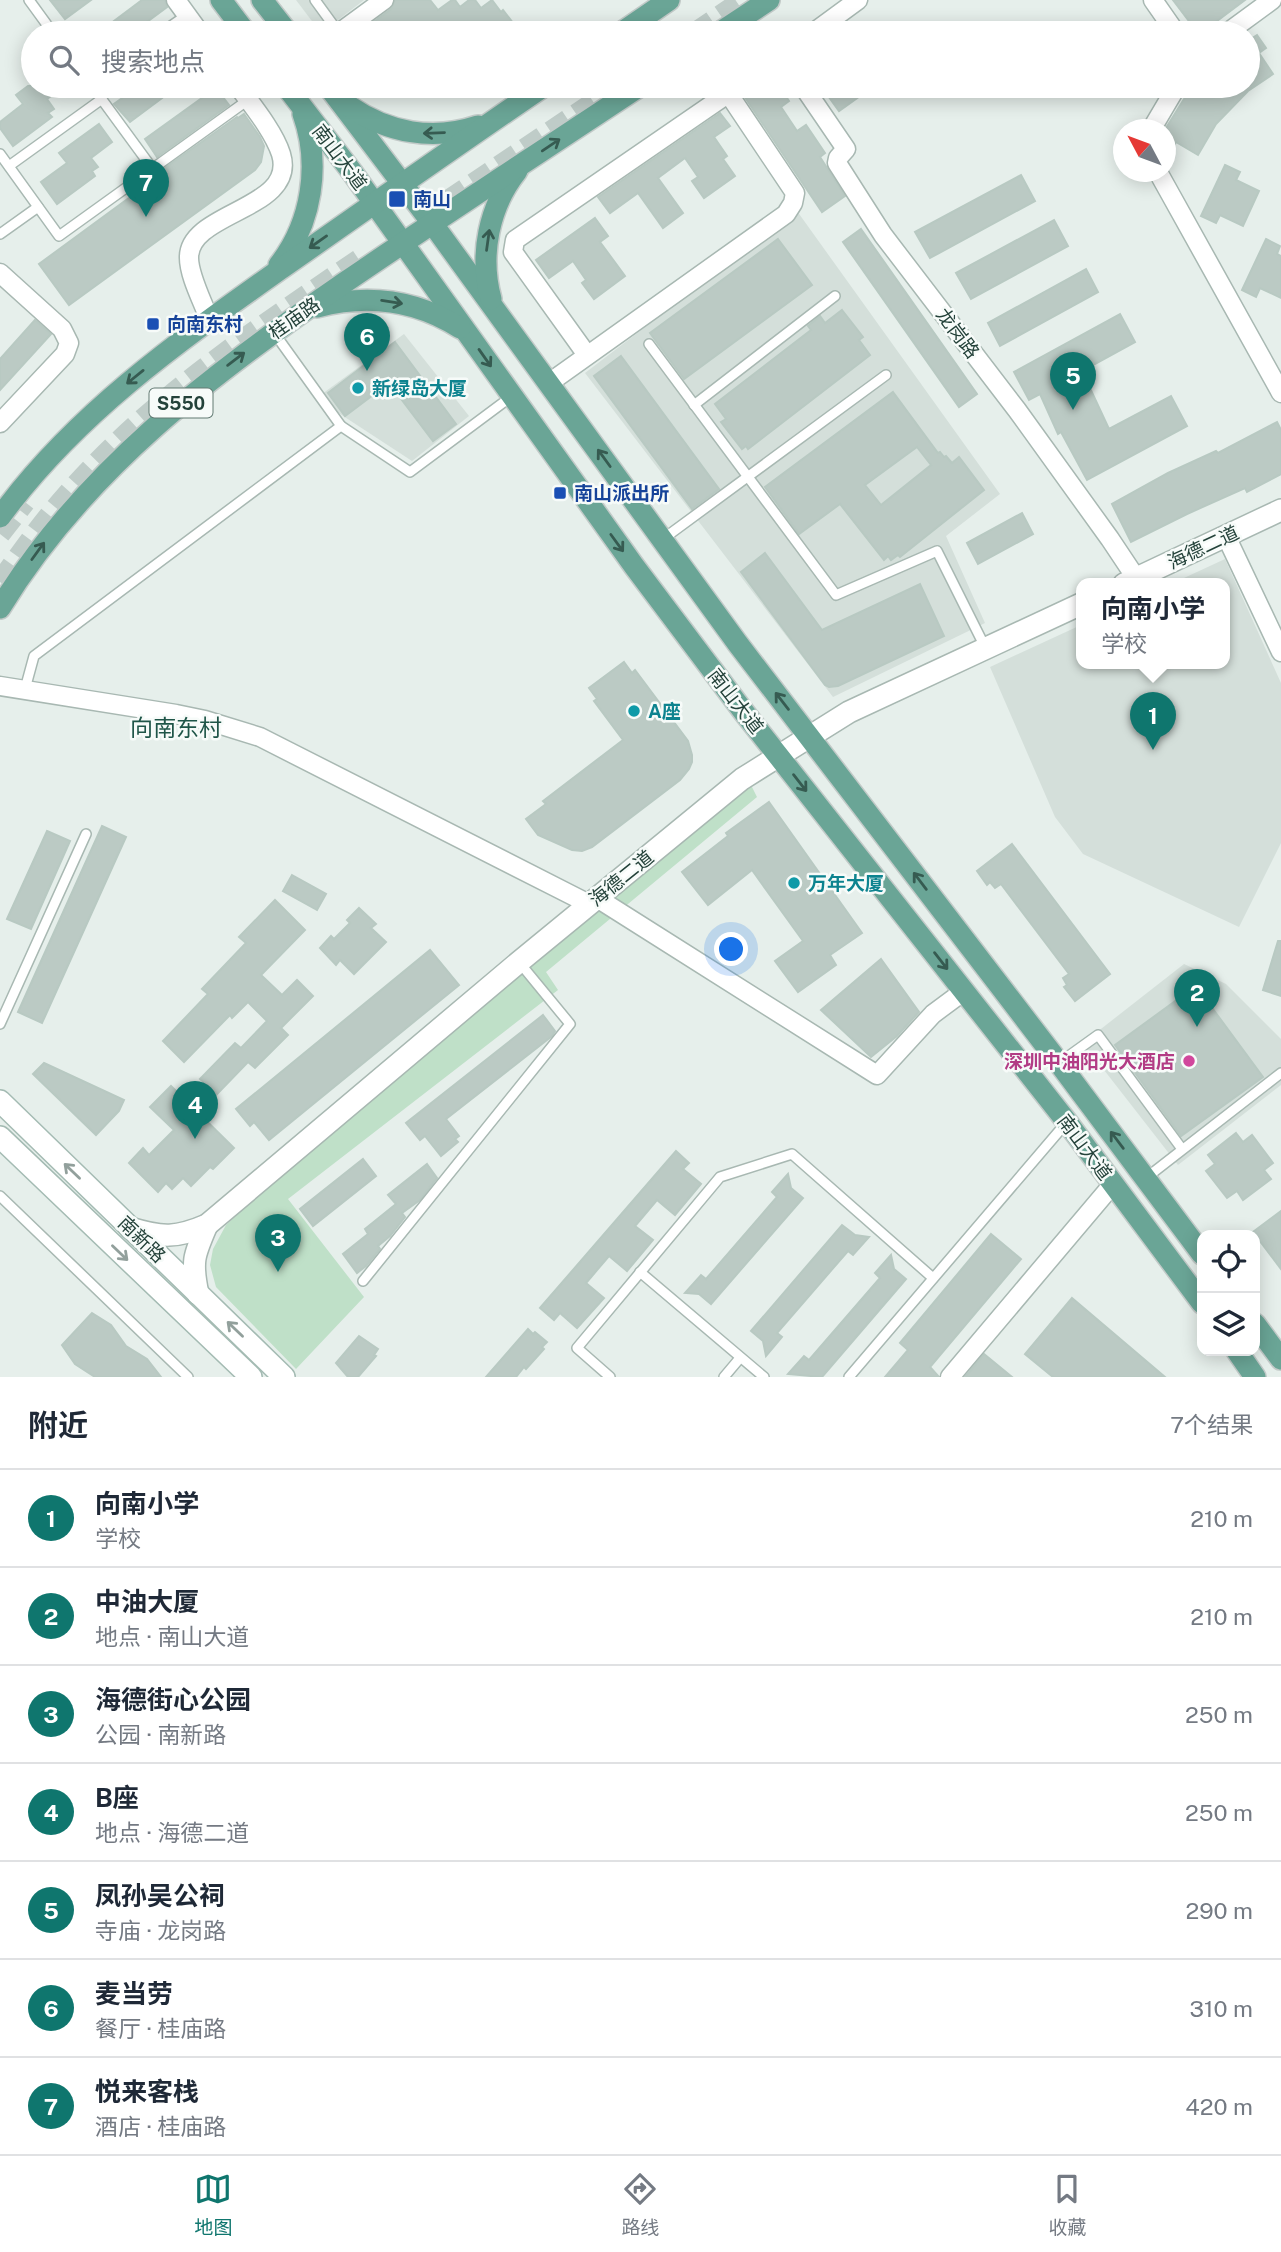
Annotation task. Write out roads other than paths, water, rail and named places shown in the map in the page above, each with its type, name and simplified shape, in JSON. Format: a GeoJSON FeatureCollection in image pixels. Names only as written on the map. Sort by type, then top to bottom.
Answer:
{"type":"FeatureCollection","features":[{"type":"Feature","properties":{"kind":"main road"},"geometry":{"type":"LineString","coordinates":[[221,0],[237,21]]}},
{"type":"Feature","properties":{"kind":"main road"},"geometry":{"type":"LineString","coordinates":[[262,0],[279,21]]}},
{"type":"Feature","properties":{"kind":"main road"},"geometry":{"type":"LineString","coordinates":[[638,21],[669,0]]}},
{"type":"Feature","properties":{"kind":"main road"},"geometry":{"type":"LineString","coordinates":[[743,21],[769,0]]}},
{"type":"Feature","properties":{"kind":"main road"},"geometry":{"type":"LineString","coordinates":[[270,276],[292,246],[310,193],[310,138],[294,98]]}},
{"type":"Feature","properties":{"kind":"main road","name":"南山大道"},"geometry":{"type":"LineString","coordinates":[[295,98],[403,243],[634,566],[779,756],[1067,1122],[1197,1296]]}},
{"type":"Feature","properties":{"kind":"main road","name":"南山大道"},"geometry":{"type":"LineString","coordinates":[[337,98],[432,223],[738,644],[1197,1247]]}},
{"type":"Feature","properties":{"kind":"main road"},"geometry":{"type":"LineString","coordinates":[[341,98],[361,114],[383,125],[421,134],[454,132],[485,124],[499,117]]}},
{"type":"Feature","properties":{"kind":"main road","name":"S550"},"geometry":{"type":"LineString","coordinates":[[1,512],[89,417],[136,375],[270,276],[527,98]]}},
{"type":"Feature","properties":{"kind":"main road","name":"桂庙路"},"geometry":{"type":"LineString","coordinates":[[0,608],[23,571],[63,520],[134,446],[211,378],[432,223],[622,98]]}},
{"type":"Feature","properties":{"kind":"main road"},"geometry":{"type":"LineString","coordinates":[[493,308],[486,270],[489,232],[498,202],[523,164]]}},
{"type":"Feature","properties":{"kind":"main road"},"geometry":{"type":"LineString","coordinates":[[302,313],[335,303],[370,299],[412,306],[437,315],[467,332]]}},
{"type":"Feature","properties":{"kind":"main road"},"geometry":{"type":"LineString","coordinates":[[1260,1327],[1281,1346]]}},
{"type":"Feature","properties":{"kind":"main road"},"geometry":{"type":"LineString","coordinates":[[1260,1329],[1281,1359]]}},
{"type":"Feature","properties":{"kind":"main road"},"geometry":{"type":"LineString","coordinates":[[1240,1356],[1255,1377]]}},
{"type":"Feature","properties":{"kind":"street"},"geometry":{"type":"LineString","coordinates":[[176,0],[191,21]]}},
{"type":"Feature","properties":{"kind":"street"},"geometry":{"type":"LineString","coordinates":[[355,21],[384,0]]}},
{"type":"Feature","properties":{"kind":"street"},"geometry":{"type":"LineString","coordinates":[[829,21],[858,0]]}},
{"type":"Feature","properties":{"kind":"street"},"geometry":{"type":"LineString","coordinates":[[1153,0],[1168,21]]}},
{"type":"Feature","properties":{"kind":"street"},"geometry":{"type":"LineString","coordinates":[[1243,21],[1272,0]]}},
{"type":"Feature","properties":{"kind":"street"},"geometry":{"type":"LineString","coordinates":[[209,320],[190,267],[190,249],[202,233],[267,193],[281,176],[283,166],[277,143],[246,98]]}},
{"type":"Feature","properties":{"kind":"street"},"geometry":{"type":"LineString","coordinates":[[587,355],[513,252],[515,240],[720,98]]}},
{"type":"Feature","properties":{"kind":"street"},"geometry":{"type":"LineString","coordinates":[[549,383],[786,214],[793,203],[795,193],[738,98]]}},
{"type":"Feature","properties":{"kind":"street","name":"龙岗路"},"geometry":{"type":"LineString","coordinates":[[811,98],[846,149],[837,163],[883,235],[1017,410],[1110,539],[1129,578]]}},
{"type":"Feature","properties":{"kind":"street"},"geometry":{"type":"LineString","coordinates":[[1158,119],[1170,98]]}},
{"type":"Feature","properties":{"kind":"street"},"geometry":{"type":"LineString","coordinates":[[1164,182],[1281,393]]}},
{"type":"Feature","properties":{"kind":"street"},"geometry":{"type":"LineString","coordinates":[[0,273],[62,329],[69,343],[65,354],[0,423]]}},
{"type":"Feature","properties":{"kind":"street","name":"海德二道"},"geometry":{"type":"LineString","coordinates":[[1136,578],[1281,510]]}},
{"type":"Feature","properties":{"kind":"street"},"geometry":{"type":"LineString","coordinates":[[1226,536],[1281,652]]}},
{"type":"Feature","properties":{"kind":"street","name":"海德二道"},"geometry":{"type":"LineString","coordinates":[[131,1228],[168,1236],[186,1234],[207,1225],[519,962],[742,779],[849,712],[1076,606]]}},
{"type":"Feature","properties":{"kind":"street"},"geometry":{"type":"LineString","coordinates":[[0,686],[176,714],[260,737],[593,901],[877,1074],[933,1014],[964,991]]}},
{"type":"Feature","properties":{"kind":"street","name":"南新路"},"geometry":{"type":"LineString","coordinates":[[0,1101],[284,1377]]}},
{"type":"Feature","properties":{"kind":"street","name":"南新路"},"geometry":{"type":"LineString","coordinates":[[0,1138],[251,1377]]}},
{"type":"Feature","properties":{"kind":"street"},"geometry":{"type":"LineString","coordinates":[[950,1377],[1113,1184]]}},
{"type":"Feature","properties":{"kind":"street","name":"海德二道"},"geometry":{"type":"LineString","coordinates":[[198,1294],[193,1269],[197,1247],[207,1225]]}},
{"type":"Feature","properties":{"kind":"lane"},"geometry":{"type":"LineString","coordinates":[[29,0],[44,21]]}},
{"type":"Feature","properties":{"kind":"lane"},"geometry":{"type":"LineString","coordinates":[[315,0],[330,21]]}},
{"type":"Feature","properties":{"kind":"lane"},"geometry":{"type":"LineString","coordinates":[[178,21],[187,15]]}},
{"type":"Feature","properties":{"kind":"lane"},"geometry":{"type":"LineString","coordinates":[[0,154],[59,236],[152,168],[237,98]]}},
{"type":"Feature","properties":{"kind":"lane"},"geometry":{"type":"LineString","coordinates":[[9,166],[102,99],[152,168]]}},
{"type":"Feature","properties":{"kind":"lane"},"geometry":{"type":"LineString","coordinates":[[0,234],[38,207]]}},
{"type":"Feature","properties":{"kind":"lane"},"geometry":{"type":"LineString","coordinates":[[694,405],[835,296]]}},
{"type":"Feature","properties":{"kind":"lane"},"geometry":{"type":"LineString","coordinates":[[274,332],[341,426],[410,472],[512,396]]}},
{"type":"Feature","properties":{"kind":"lane"},"geometry":{"type":"LineString","coordinates":[[649,344],[836,595],[937,551],[986,648]]}},
{"type":"Feature","properties":{"kind":"lane"},"geometry":{"type":"LineString","coordinates":[[663,539],[886,375]]}},
{"type":"Feature","properties":{"kind":"lane"},"geometry":{"type":"LineString","coordinates":[[25,690],[34,656],[341,426]]}},
{"type":"Feature","properties":{"kind":"lane"},"geometry":{"type":"LineString","coordinates":[[0,1024],[86,834]]}},
{"type":"Feature","properties":{"kind":"lane"},"geometry":{"type":"LineString","coordinates":[[363,1281],[570,1024],[519,962]]}},
{"type":"Feature","properties":{"kind":"lane"},"geometry":{"type":"LineString","coordinates":[[1059,1063],[1098,1035],[1182,1149]]}},
{"type":"Feature","properties":{"kind":"lane"},"geometry":{"type":"LineString","coordinates":[[1146,1178],[1281,1073]]}},
{"type":"Feature","properties":{"kind":"lane"},"geometry":{"type":"LineString","coordinates":[[849,1377],[1067,1122]]}},
{"type":"Feature","properties":{"kind":"lane"},"geometry":{"type":"LineString","coordinates":[[610,1377],[577,1348],[720,1177],[792,1154],[933,1278]]}},
{"type":"Feature","properties":{"kind":"lane"},"geometry":{"type":"LineString","coordinates":[[0,1196],[188,1377]]}},
{"type":"Feature","properties":{"kind":"lane"},"geometry":{"type":"LineString","coordinates":[[640,1272],[764,1377]]}},
{"type":"Feature","properties":{"kind":"lane"},"geometry":{"type":"LineString","coordinates":[[724,1377],[740,1358]]}},
{"type":"Feature","properties":{"kind":"tunnel"},"geometry":{"type":"LineString","coordinates":[[712,21],[743,0]]}},
{"type":"Feature","properties":{"kind":"tunnel"},"geometry":{"type":"LineString","coordinates":[[422,218],[600,98]]}},
{"type":"Feature","properties":{"kind":"tunnel"},"geometry":{"type":"LineString","coordinates":[[0,582],[56,507],[132,429],[205,368],[360,259]]}},
{"type":"Feature","properties":{"kind":"tunnel"},"geometry":{"type":"LineString","coordinates":[[0,534],[25,502]]}},
{"type":"Feature","properties":{"kind":"place","name":"南山"},"geometry":{"type":"Point","coordinates":[397,199]}},
{"type":"Feature","properties":{"kind":"place","name":"悦来客栈"},"geometry":{"type":"Point","coordinates":[146,217]}},
{"type":"Feature","properties":{"kind":"place","name":"向南东村"},"geometry":{"type":"Point","coordinates":[153,324]}},
{"type":"Feature","properties":{"kind":"place","name":"麦当劳"},"geometry":{"type":"Point","coordinates":[367,371]}},
{"type":"Feature","properties":{"kind":"place","name":"新绿岛大厦"},"geometry":{"type":"Point","coordinates":[358,388]}},
{"type":"Feature","properties":{"kind":"place","name":"凤孙吴公祠"},"geometry":{"type":"Point","coordinates":[1073,410]}},
{"type":"Feature","properties":{"kind":"place","name":"南山派出所"},"geometry":{"type":"Point","coordinates":[560,493]}},
{"type":"Feature","properties":{"kind":"place","name":"A座"},"geometry":{"type":"Point","coordinates":[634,711]}},
{"type":"Feature","properties":{"kind":"place","name":"向南小学"},"geometry":{"type":"Point","coordinates":[1153,750]}},
{"type":"Feature","properties":{"kind":"place","name":"万年大厦"},"geometry":{"type":"Point","coordinates":[794,883]}},
{"type":"Feature","properties":{"kind":"place","name":"中油大厦"},"geometry":{"type":"Point","coordinates":[1197,1027]}},
{"type":"Feature","properties":{"kind":"place","name":"深圳中油阳光大酒店"},"geometry":{"type":"Point","coordinates":[1189,1061]}},
{"type":"Feature","properties":{"kind":"place","name":"B座"},"geometry":{"type":"Point","coordinates":[195,1139]}},
{"type":"Feature","properties":{"kind":"place","name":"海德街心公园"},"geometry":{"type":"Point","coordinates":[278,1272]}},
{"type":"Feature","properties":{"kind":"district","name":"向南东村"},"geometry":{"type":"Point","coordinates":[176,727]}}]}
